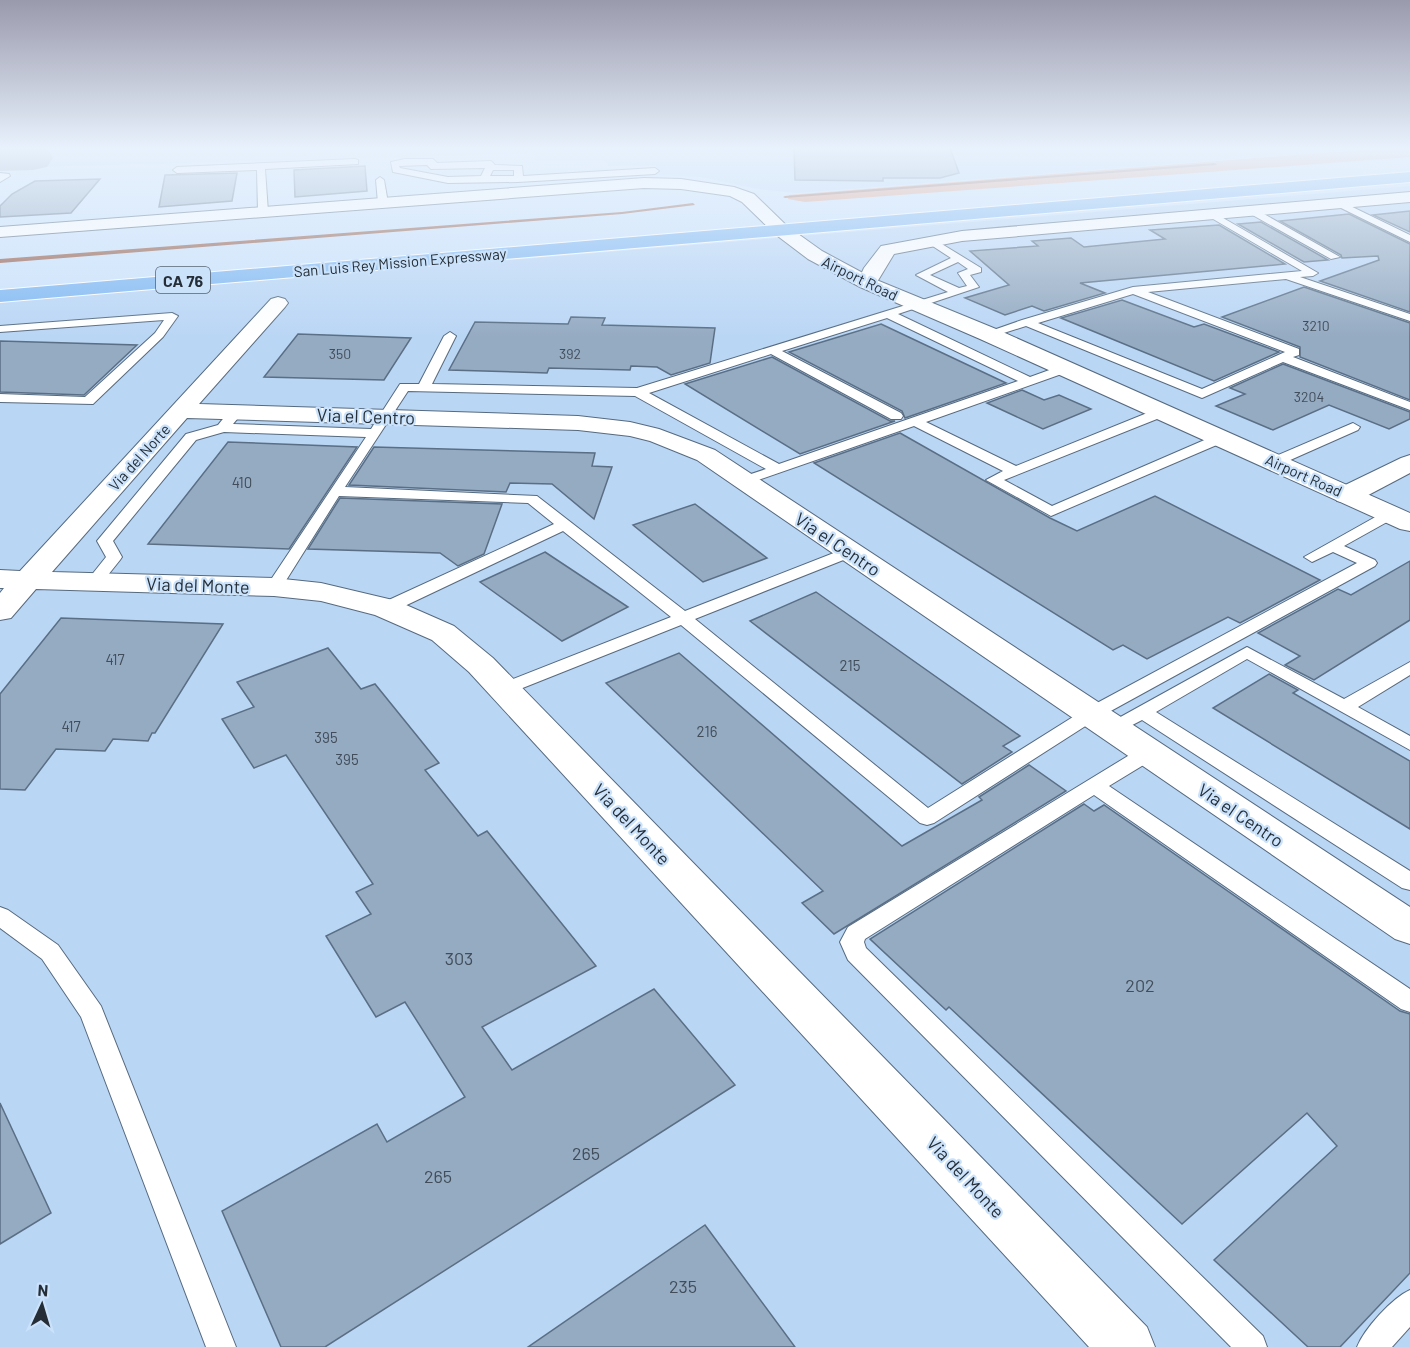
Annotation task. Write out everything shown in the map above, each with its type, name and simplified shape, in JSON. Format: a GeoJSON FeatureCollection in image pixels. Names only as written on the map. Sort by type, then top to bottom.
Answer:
{"type":"FeatureCollection","features":[{"type":"Feature","properties":{"kind":"highway","name":"San Luis Rey Mission Expressway"},"geometry":{"type":"LineString","coordinates":[[0,278],[900,211]]}},
{"type":"Feature","properties":{"kind":"highway","name":"San Luis Rey Mission Expressway"},"geometry":{"type":"LineString","coordinates":[[0,296],[778,219]]}},
{"type":"Feature","properties":{"kind":"street","name":"Airport Road"},"geometry":{"type":"LineString","coordinates":[[0,232],[278,211]]}},
{"type":"Feature","properties":{"kind":"street","name":"Airport Road"},"geometry":{"type":"LineString","coordinates":[[766,211],[815,255],[867,283],[1066,368],[1400,518]]}},
{"type":"Feature","properties":{"kind":"street"},"geometry":{"type":"LineString","coordinates":[[867,283],[874,268],[888,250],[932,241],[962,236],[1252,211]]}},
{"type":"Feature","properties":{"kind":"street","name":"Via del Norte"},"geometry":{"type":"LineString","coordinates":[[0,611],[14,579],[181,411],[278,303]]}},
{"type":"Feature","properties":{"kind":"street","name":"Via el Centro"},"geometry":{"type":"LineString","coordinates":[[181,411],[229,420],[381,425],[578,423],[630,429],[659,436],[705,455],[1148,753],[1405,917]]}},
{"type":"Feature","properties":{"kind":"street"},"geometry":{"type":"LineString","coordinates":[[1347,495],[1406,469]]}},
{"type":"Feature","properties":{"kind":"street","name":"Via del Monte"},"geometry":{"type":"LineString","coordinates":[[14,579],[274,588],[321,592],[386,608],[443,633],[481,665],[504,689],[1127,1347]]}},
{"type":"Feature","properties":{"kind":"lane"},"geometry":{"type":"LineString","coordinates":[[1252,211],[1335,256]]}},
{"type":"Feature","properties":{"kind":"lane"},"geometry":{"type":"LineString","coordinates":[[1354,211],[1410,239]]}},
{"type":"Feature","properties":{"kind":"lane"},"geometry":{"type":"LineString","coordinates":[[988,334],[1133,290],[1313,273],[1210,214]]}},
{"type":"Feature","properties":{"kind":"lane"},"geometry":{"type":"LineString","coordinates":[[274,588],[404,387],[638,392],[974,287],[963,273],[977,270],[932,241]]}},
{"type":"Feature","properties":{"kind":"lane"},"geometry":{"type":"LineString","coordinates":[[958,258],[921,274],[958,292]]}},
{"type":"Feature","properties":{"kind":"lane"},"geometry":{"type":"LineString","coordinates":[[1284,276],[1410,318]]}},
{"type":"Feature","properties":{"kind":"lane"},"geometry":{"type":"LineString","coordinates":[[1026,322],[1202,394],[1295,352],[1133,290]]}},
{"type":"Feature","properties":{"kind":"lane"},"geometry":{"type":"LineString","coordinates":[[888,314],[1029,381]]}},
{"type":"Feature","properties":{"kind":"lane"},"geometry":{"type":"LineString","coordinates":[[0,329],[172,316],[159,334],[88,401],[0,398]]}},
{"type":"Feature","properties":{"kind":"lane"},"geometry":{"type":"LineString","coordinates":[[424,387],[450,336]]}},
{"type":"Feature","properties":{"kind":"lane"},"geometry":{"type":"LineString","coordinates":[[772,350],[896,416]]}},
{"type":"Feature","properties":{"kind":"lane"},"geometry":{"type":"LineString","coordinates":[[1283,358],[1410,406]]}},
{"type":"Feature","properties":{"kind":"lane"},"geometry":{"type":"LineString","coordinates":[[744,481],[1066,368]]}},
{"type":"Feature","properties":{"kind":"lane"},"geometry":{"type":"LineString","coordinates":[[638,392],[777,469]]}},
{"type":"Feature","properties":{"kind":"lane"},"geometry":{"type":"LineString","coordinates":[[1162,412],[993,480],[1051,512],[1221,438]]}},
{"type":"Feature","properties":{"kind":"lane"},"geometry":{"type":"LineString","coordinates":[[94,582],[114,557],[105,541],[191,437],[229,420]]}},
{"type":"Feature","properties":{"kind":"lane"},"geometry":{"type":"LineString","coordinates":[[914,421],[1015,471]]}},
{"type":"Feature","properties":{"kind":"lane"},"geometry":{"type":"LineString","coordinates":[[1274,462],[1353,426]]}},
{"type":"Feature","properties":{"kind":"lane"},"geometry":{"type":"LineString","coordinates":[[335,491],[532,499],[683,618],[927,818],[1102,721],[1369,563],[1332,546]]}},
{"type":"Feature","properties":{"kind":"lane"},"geometry":{"type":"LineString","coordinates":[[1312,557],[1332,546],[1400,518]]}},
{"type":"Feature","properties":{"kind":"lane"},"geometry":{"type":"LineString","coordinates":[[386,608],[564,525]]}},
{"type":"Feature","properties":{"kind":"lane"},"geometry":{"type":"LineString","coordinates":[[504,689],[850,552]]}},
{"type":"Feature","properties":{"kind":"lane"},"geometry":{"type":"LineString","coordinates":[[1102,721],[1143,712],[1247,652],[1410,744]]}},
{"type":"Feature","properties":{"kind":"lane"},"geometry":{"type":"LineString","coordinates":[[1344,707],[1410,668]]}},
{"type":"Feature","properties":{"kind":"lane"},"geometry":{"type":"LineString","coordinates":[[1143,712],[1410,882]]}},
{"type":"Feature","properties":{"kind":"lane"},"geometry":{"type":"LineString","coordinates":[[1148,753],[856,933],[852,942],[856,953],[1252,1347]]}},
{"type":"Feature","properties":{"kind":"lane"},"geometry":{"type":"LineString","coordinates":[[1095,786],[1410,1002]]}},
{"type":"Feature","properties":{"kind":"lane"},"geometry":{"type":"LineString","coordinates":[[0,916],[50,952],[92,1013],[221,1347]]}},
{"type":"Feature","properties":{"kind":"lane"},"geometry":{"type":"LineString","coordinates":[[1372,1347],[1410,1305]]}},
{"type":"Feature","properties":{"kind":"shaded area"},"geometry":{"type":"Polygon","coordinates":[[[1108,211],[1410,211],[1410,1347],[0,1347],[0,302],[1108,211]]]}},
{"type":"Feature","properties":{"kind":"building"},"geometry":{"type":"Polygon","coordinates":[[[0,211],[73,211],[71,213],[0,217],[0,211]]]}},
{"type":"Feature","properties":{"kind":"building"},"geometry":{"type":"Polygon","coordinates":[[[1410,211],[1410,232],[1373,215],[1410,211]]]}},
{"type":"Feature","properties":{"kind":"building"},"geometry":{"type":"Polygon","coordinates":[[[1349,214],[1410,244],[1410,312],[1320,281],[1379,260],[1378,256],[1342,258],[1341,255],[1280,221],[1349,214]]]}},
{"type":"Feature","properties":{"kind":"building"},"geometry":{"type":"Polygon","coordinates":[[[1261,222],[1328,260],[1304,262],[1238,224],[1261,222]]]}},
{"type":"Feature","properties":{"kind":"building"},"geometry":{"type":"Polygon","coordinates":[[[1219,225],[1285,264],[1080,283],[1105,293],[1044,311],[1032,306],[1005,315],[965,298],[1009,285],[970,251],[1038,246],[1032,241],[1071,238],[1084,247],[1165,239],[1150,230],[1219,225]]]}},
{"type":"Feature","properties":{"kind":"building"},"geometry":{"type":"Polygon","coordinates":[[[1304,287],[1410,323],[1410,400],[1300,357],[1300,347],[1222,317],[1304,287]]]}},
{"type":"Feature","properties":{"kind":"building"},"geometry":{"type":"Polygon","coordinates":[[[1122,300],[1194,327],[1204,324],[1279,352],[1214,381],[1061,318],[1122,300]]]}},
{"type":"Feature","properties":{"kind":"building"},"geometry":{"type":"Polygon","coordinates":[[[571,317],[605,318],[602,325],[715,328],[710,363],[671,375],[657,367],[631,366],[630,370],[549,368],[547,373],[449,370],[475,322],[568,324],[571,317]]]}},
{"type":"Feature","properties":{"kind":"building"},"geometry":{"type":"Polygon","coordinates":[[[881,324],[1006,383],[905,418],[902,411],[789,352],[881,324]]]}},
{"type":"Feature","properties":{"kind":"building"},"geometry":{"type":"Polygon","coordinates":[[[298,334],[411,338],[384,380],[264,377],[298,334]]]}},
{"type":"Feature","properties":{"kind":"building"},"geometry":{"type":"Polygon","coordinates":[[[0,341],[137,345],[84,395],[0,392],[0,341]]]}},
{"type":"Feature","properties":{"kind":"building"},"geometry":{"type":"Polygon","coordinates":[[[772,357],[890,421],[895,421],[800,454],[685,384],[772,357]]]}},
{"type":"Feature","properties":{"kind":"building"},"geometry":{"type":"Polygon","coordinates":[[[1283,364],[1410,412],[1410,419],[1389,429],[1329,405],[1273,430],[1216,406],[1245,394],[1230,388],[1283,364]]]}},
{"type":"Feature","properties":{"kind":"building"},"geometry":{"type":"Polygon","coordinates":[[[1022,390],[1044,400],[1059,395],[1091,409],[1043,429],[987,403],[1022,390]]]}},
{"type":"Feature","properties":{"kind":"building"},"geometry":{"type":"Polygon","coordinates":[[[900,433],[1077,531],[1155,496],[1320,580],[1240,623],[1228,617],[1147,659],[1123,645],[1113,650],[814,463],[900,433]]]}},
{"type":"Feature","properties":{"kind":"building"},"geometry":{"type":"Polygon","coordinates":[[[228,442],[357,447],[289,549],[148,544],[228,442]]]}},
{"type":"Feature","properties":{"kind":"building"},"geometry":{"type":"Polygon","coordinates":[[[374,447],[595,453],[592,466],[612,467],[594,519],[552,484],[510,483],[506,492],[349,485],[374,447]]]}},
{"type":"Feature","properties":{"kind":"building"},"geometry":{"type":"Polygon","coordinates":[[[340,498],[502,504],[484,554],[458,566],[440,553],[308,549],[340,498]]]}},
{"type":"Feature","properties":{"kind":"building"},"geometry":{"type":"Polygon","coordinates":[[[695,504],[767,558],[703,582],[633,525],[695,504]]]}},
{"type":"Feature","properties":{"kind":"building"},"geometry":{"type":"Polygon","coordinates":[[[545,552],[628,607],[562,641],[480,582],[545,552]]]}},
{"type":"Feature","properties":{"kind":"building"},"geometry":{"type":"Polygon","coordinates":[[[1410,561],[1410,620],[1314,680],[1285,665],[1300,656],[1258,633],[1338,589],[1351,595],[1410,561]]]}},
{"type":"Feature","properties":{"kind":"building"},"geometry":{"type":"Polygon","coordinates":[[[816,592],[1020,736],[1003,746],[1012,752],[962,784],[750,621],[816,592]]]}},
{"type":"Feature","properties":{"kind":"building"},"geometry":{"type":"Polygon","coordinates":[[[61,618],[223,624],[148,741],[113,739],[105,751],[56,749],[25,790],[0,789],[0,694],[61,618]]]}},
{"type":"Feature","properties":{"kind":"building"},"geometry":{"type":"Polygon","coordinates":[[[328,648],[361,689],[375,684],[439,763],[425,770],[478,836],[487,831],[596,966],[482,1027],[512,1070],[654,989],[735,1085],[325,1347],[281,1347],[222,1211],[377,1124],[387,1142],[465,1097],[405,1002],[376,1017],[326,936],[371,914],[356,892],[373,884],[286,755],[254,768],[222,719],[254,707],[237,682],[328,648]]]}},
{"type":"Feature","properties":{"kind":"building"},"geometry":{"type":"Polygon","coordinates":[[[679,653],[902,846],[982,800],[979,797],[1029,765],[1066,791],[834,934],[802,903],[823,891],[606,683],[679,653]]]}},
{"type":"Feature","properties":{"kind":"building"},"geometry":{"type":"Polygon","coordinates":[[[1269,674],[1298,690],[1293,693],[1410,761],[1410,829],[1213,708],[1269,674]]]}},
{"type":"Feature","properties":{"kind":"building"},"geometry":{"type":"Polygon","coordinates":[[[1084,804],[1094,811],[1104,805],[1400,1011],[1410,1014],[1410,1273],[1340,1347],[1308,1347],[1214,1260],[1337,1146],[1307,1113],[1182,1224],[949,1007],[946,1010],[870,939],[1084,804]]]}},
{"type":"Feature","properties":{"kind":"building"},"geometry":{"type":"Polygon","coordinates":[[[0,1103],[51,1213],[0,1244],[0,1103]]]}},
{"type":"Feature","properties":{"kind":"building"},"geometry":{"type":"Polygon","coordinates":[[[705,1225],[795,1347],[528,1347],[705,1225]]]}},
{"type":"Feature","properties":{"kind":"waterway"},"geometry":{"type":"LineString","coordinates":[[0,261],[639,211]]}}]}
